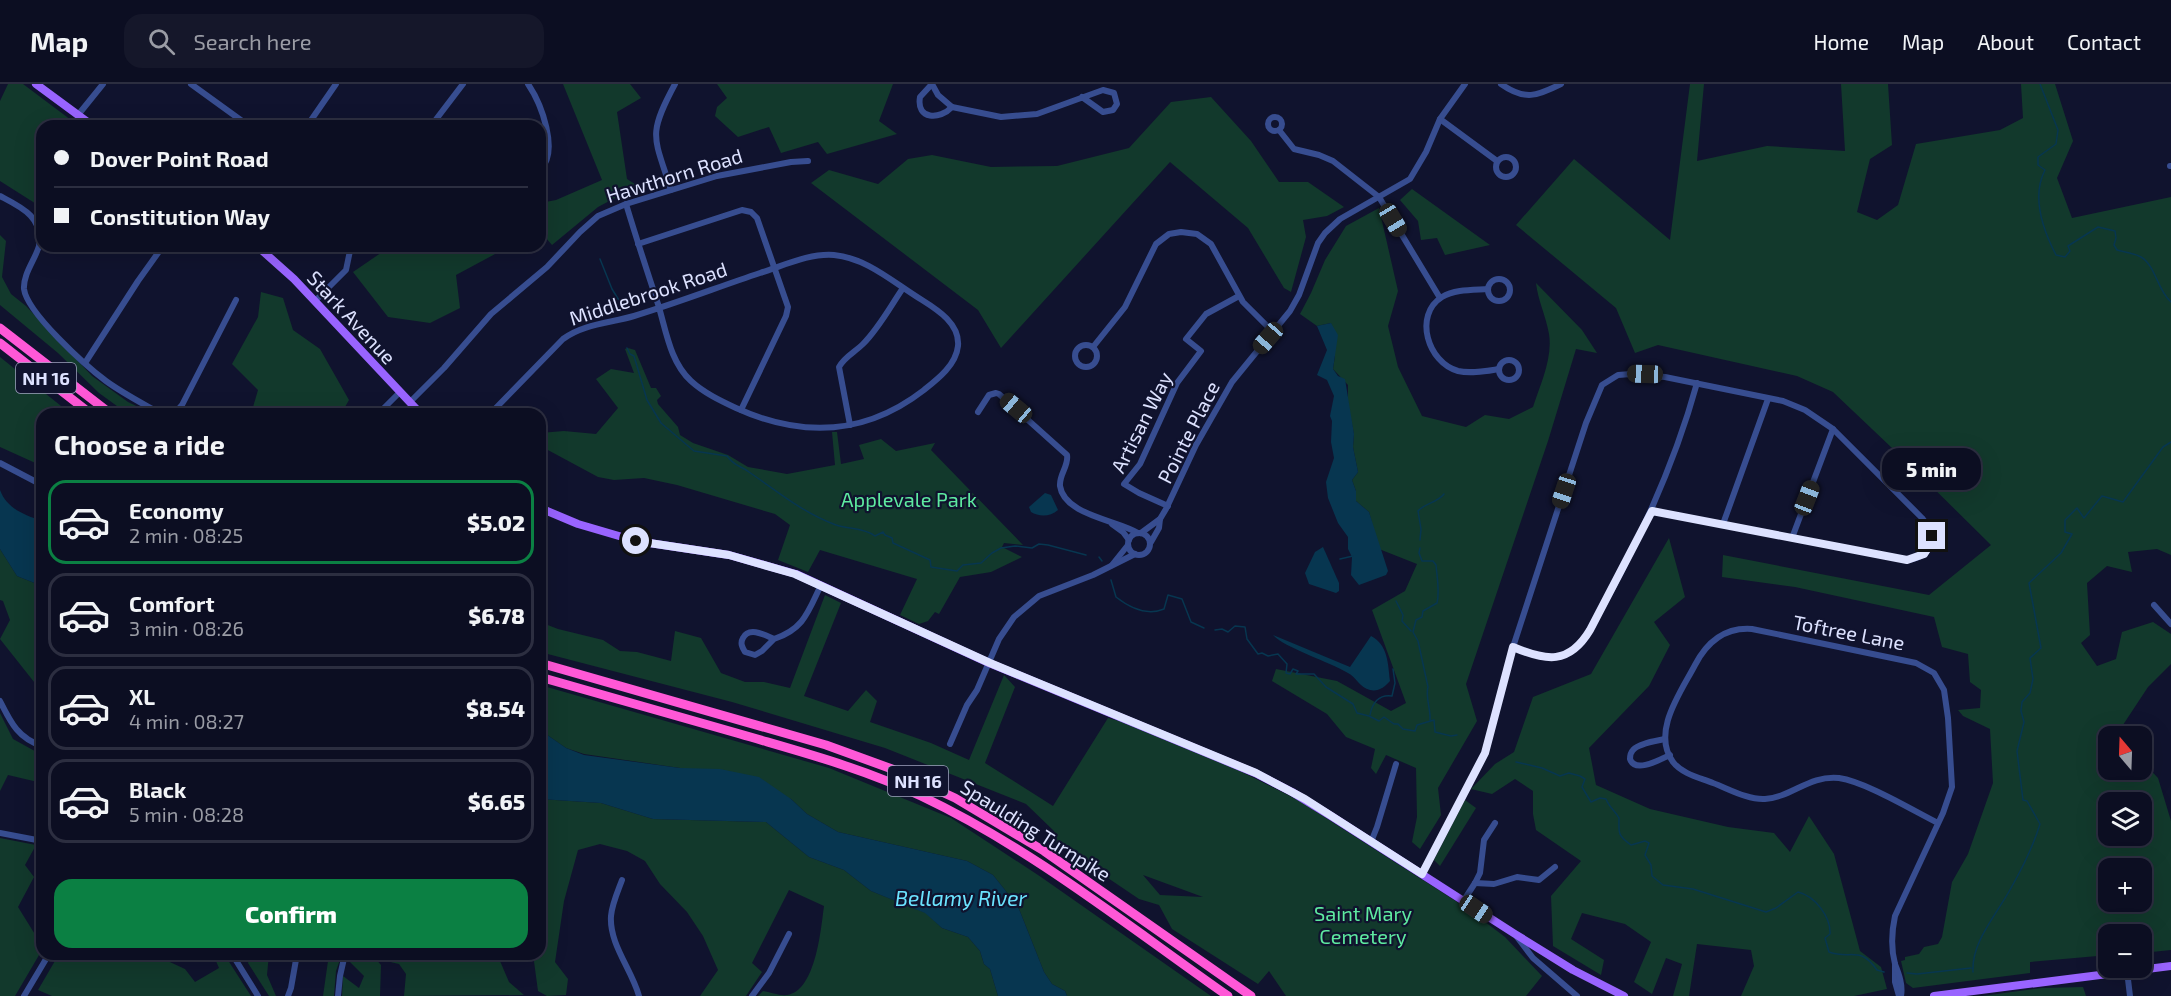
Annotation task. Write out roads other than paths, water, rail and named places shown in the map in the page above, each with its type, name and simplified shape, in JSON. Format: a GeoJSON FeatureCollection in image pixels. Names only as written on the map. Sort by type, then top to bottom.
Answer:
{"type":"FeatureCollection","features":[{"type":"Feature","properties":{"kind":"highway","name":"NH 16"},"geometry":{"type":"LineString","coordinates":[[0,326],[103,408]]}},
{"type":"Feature","properties":{"kind":"highway","name":"NH 16"},"geometry":{"type":"LineString","coordinates":[[0,344],[83,408]]}},
{"type":"Feature","properties":{"kind":"highway","name":"Spaulding Turnpike"},"geometry":{"type":"LineString","coordinates":[[546,665],[826,745],[892,769],[955,798],[1044,851],[1251,996]]}},
{"type":"Feature","properties":{"kind":"highway","name":"Spaulding Turnpike"},"geometry":{"type":"LineString","coordinates":[[546,678],[814,755],[880,778],[919,795],[975,824],[1034,861],[1228,996]]}},
{"type":"Feature","properties":{"kind":"main road"},"geometry":{"type":"LineString","coordinates":[[36,84],[85,120]]}},
{"type":"Feature","properties":{"kind":"main road","name":"Stark Avenue"},"geometry":{"type":"LineString","coordinates":[[264,252],[315,301],[416,408]]}},
{"type":"Feature","properties":{"kind":"main road"},"geometry":{"type":"LineString","coordinates":[[546,511],[578,525],[608,534],[636,541],[742,558],[795,574],[990,663],[1256,773],[1305,799],[1573,970],[1623,996]]}},
{"type":"Feature","properties":{"kind":"main road"},"geometry":{"type":"LineString","coordinates":[[2152,968],[2171,966]]}},
{"type":"Feature","properties":{"kind":"main road"},"geometry":{"type":"LineString","coordinates":[[1934,996],[2098,975]]}},
{"type":"Feature","properties":{"kind":"street"},"geometry":{"type":"LineString","coordinates":[[78,115],[103,84]]}},
{"type":"Feature","properties":{"kind":"street"},"geometry":{"type":"LineString","coordinates":[[191,84],[241,120]]}},
{"type":"Feature","properties":{"kind":"street"},"geometry":{"type":"LineString","coordinates":[[311,120],[336,84]]}},
{"type":"Feature","properties":{"kind":"street"},"geometry":{"type":"LineString","coordinates":[[436,120],[463,84]]}},
{"type":"Feature","properties":{"kind":"street"},"geometry":{"type":"LineString","coordinates":[[528,84],[543,120]]}},
{"type":"Feature","properties":{"kind":"street"},"geometry":{"type":"LineString","coordinates":[[671,190],[656,146],[655,131],[659,115],[675,84]]}},
{"type":"Feature","properties":{"kind":"street"},"geometry":{"type":"LineString","coordinates":[[952,107],[942,115],[935,117],[923,112],[920,107],[920,97],[932,84],[938,95],[952,107],[1001,117],[1037,114],[1082,98],[1107,90],[1116,96],[1117,104],[1113,110],[1103,112],[1082,98]]}},
{"type":"Feature","properties":{"kind":"street","name":"Pointe Place"},"geometry":{"type":"LineString","coordinates":[[1139,533],[1160,519],[1219,403],[1241,371],[1295,304],[1318,243],[1325,233],[1340,219],[1404,183],[1415,174],[1440,119],[1465,84]]}},
{"type":"Feature","properties":{"kind":"street"},"geometry":{"type":"LineString","coordinates":[[1501,84],[1518,94],[1530,96],[1544,93],[1561,84]]}},
{"type":"Feature","properties":{"kind":"street"},"geometry":{"type":"LineString","coordinates":[[1440,119],[1497,161]]}},
{"type":"Feature","properties":{"kind":"street"},"geometry":{"type":"LineString","coordinates":[[1279,130],[1294,148],[1329,158],[1379,197],[1440,298]]}},
{"type":"Feature","properties":{"kind":"street"},"geometry":{"type":"LineString","coordinates":[[546,131],[549,144],[546,163]]}},
{"type":"Feature","properties":{"kind":"street","name":"Hawthorn Road"},"geometry":{"type":"LineString","coordinates":[[410,402],[444,368],[491,314],[547,267],[585,227],[604,213],[671,190],[736,172],[808,161]]}},
{"type":"Feature","properties":{"kind":"street"},"geometry":{"type":"LineString","coordinates":[[0,196],[32,215],[36,224]]}},
{"type":"Feature","properties":{"kind":"street"},"geometry":{"type":"LineString","coordinates":[[626,204],[673,352],[682,371],[698,387],[741,410],[767,420],[798,428],[849,425],[839,367],[873,333],[903,288]]}},
{"type":"Feature","properties":{"kind":"street"},"geometry":{"type":"LineString","coordinates":[[638,244],[736,211],[747,210],[759,222],[786,299],[787,312],[741,410]]}},
{"type":"Feature","properties":{"kind":"street"},"geometry":{"type":"LineString","coordinates":[[1093,348],[1125,307],[1152,249],[1170,234],[1186,231],[1207,240],[1215,249],[1239,296],[1252,313],[1273,332]]}},
{"type":"Feature","properties":{"kind":"street"},"geometry":{"type":"LineString","coordinates":[[38,252],[25,278],[25,292],[39,316],[108,383],[151,408]]}},
{"type":"Feature","properties":{"kind":"street"},"geometry":{"type":"LineString","coordinates":[[85,363],[159,252]]}},
{"type":"Feature","properties":{"kind":"street"},"geometry":{"type":"LineString","coordinates":[[315,301],[346,270],[350,252]]}},
{"type":"Feature","properties":{"kind":"street","name":"Middlebrook Road"},"geometry":{"type":"LineString","coordinates":[[496,408],[568,335],[588,327],[659,308],[775,268],[816,256],[837,255],[868,265],[938,310],[953,326],[958,339],[957,353],[940,376],[920,393],[881,414],[849,425]]}},
{"type":"Feature","properties":{"kind":"street"},"geometry":{"type":"LineString","coordinates":[[1488,289],[1451,293],[1440,298],[1430,312],[1427,325],[1428,338],[1435,356],[1450,368],[1462,372],[1499,369]]}},
{"type":"Feature","properties":{"kind":"street","name":"Artisan Way"},"geometry":{"type":"LineString","coordinates":[[1168,506],[1124,484],[1137,468],[1177,383],[1201,351],[1186,339],[1206,314],[1239,296]]}},
{"type":"Feature","properties":{"kind":"street"},"geometry":{"type":"LineString","coordinates":[[179,408],[236,300]]}},
{"type":"Feature","properties":{"kind":"street"},"geometry":{"type":"LineString","coordinates":[[1422,874],[1485,753],[1513,647],[1586,423],[1602,385],[1617,375],[1665,377],[1783,401],[1805,410],[1833,429],[1922,518],[1930,530],[1931,543],[1924,554],[1907,560],[1652,511]]}},
{"type":"Feature","properties":{"kind":"street"},"geometry":{"type":"LineString","coordinates":[[1513,647],[1536,656],[1553,658],[1568,654],[1579,645],[1590,630],[1652,511],[1697,383]]}},
{"type":"Feature","properties":{"kind":"street"},"geometry":{"type":"LineString","coordinates":[[384,408],[400,392]]}},
{"type":"Feature","properties":{"kind":"street"},"geometry":{"type":"LineString","coordinates":[[978,412],[989,395],[996,393],[1016,408],[1067,455],[1068,462],[1060,481],[1061,490],[1066,499],[1073,506],[1109,522],[1123,532],[1129,542],[1130,550],[1135,554]]}},
{"type":"Feature","properties":{"kind":"street"},"geometry":{"type":"LineString","coordinates":[[1723,524],[1768,399]]}},
{"type":"Feature","properties":{"kind":"street"},"geometry":{"type":"LineString","coordinates":[[1792,538],[1833,429]]}},
{"type":"Feature","properties":{"kind":"street"},"geometry":{"type":"LineString","coordinates":[[0,463],[36,482]]}},
{"type":"Feature","properties":{"kind":"street","name":"Pointe Place"},"geometry":{"type":"LineString","coordinates":[[1150,543],[1159,528],[1160,519]]}},
{"type":"Feature","properties":{"kind":"street"},"geometry":{"type":"LineString","coordinates":[[950,744],[1008,624],[1036,598],[1094,575],[1135,554],[1145,553],[1149,549],[1148,537],[1123,525],[1109,522]]}},
{"type":"Feature","properties":{"kind":"street"},"geometry":{"type":"LineString","coordinates":[[1112,566],[1132,535],[1139,533]]}},
{"type":"Feature","properties":{"kind":"street"},"geometry":{"type":"LineString","coordinates":[[774,639],[758,632],[750,632],[743,637],[741,645],[745,652],[755,655],[774,639],[793,631],[802,622],[821,585]]}},
{"type":"Feature","properties":{"kind":"street"},"geometry":{"type":"LineString","coordinates":[[2154,605],[2171,624]]}},
{"type":"Feature","properties":{"kind":"street","name":"Toftree Lane"},"geometry":{"type":"LineString","coordinates":[[1665,739],[1671,712],[1700,655],[1713,640],[1731,630],[1752,629],[1916,663],[1934,673],[1942,684],[1946,697],[1953,773],[1952,787],[1949,800],[1895,916],[1894,967],[1895,982],[1900,996]]}},
{"type":"Feature","properties":{"kind":"street"},"geometry":{"type":"LineString","coordinates":[[0,701],[13,727],[20,735],[36,744]]}},
{"type":"Feature","properties":{"kind":"street"},"geometry":{"type":"LineString","coordinates":[[1670,756],[1640,766],[1634,764],[1630,759],[1635,748],[1665,739],[1670,756],[1678,766],[1695,776],[1754,799],[1777,796],[1813,780],[1840,778],[1938,823]]}},
{"type":"Feature","properties":{"kind":"street"},"geometry":{"type":"LineString","coordinates":[[1371,842],[1396,764]]}},
{"type":"Feature","properties":{"kind":"street"},"geometry":{"type":"LineString","coordinates":[[1464,900],[1480,873],[1484,840],[1495,823]]}},
{"type":"Feature","properties":{"kind":"street"},"geometry":{"type":"LineString","coordinates":[[0,833],[36,841]]}},
{"type":"Feature","properties":{"kind":"street"},"geometry":{"type":"LineString","coordinates":[[1475,883],[1489,885],[1517,877],[1539,880],[1555,867]]}},
{"type":"Feature","properties":{"kind":"street"},"geometry":{"type":"LineString","coordinates":[[622,880],[613,909],[612,924],[616,940],[639,996]]}},
{"type":"Feature","properties":{"kind":"street"},"geometry":{"type":"LineString","coordinates":[[752,996],[772,967],[789,934]]}},
{"type":"Feature","properties":{"kind":"street"},"geometry":{"type":"LineString","coordinates":[[1515,934],[1533,958],[1577,996]]}},
{"type":"Feature","properties":{"kind":"street"},"geometry":{"type":"LineString","coordinates":[[24,996],[45,960]]}},
{"type":"Feature","properties":{"kind":"street"},"geometry":{"type":"LineString","coordinates":[[236,960],[258,996]]}},
{"type":"Feature","properties":{"kind":"street"},"geometry":{"type":"LineString","coordinates":[[288,996],[296,960]]}},
{"type":"Feature","properties":{"kind":"street"},"geometry":{"type":"LineString","coordinates":[[338,996],[344,960]]}},
{"type":"Feature","properties":{"kind":"street"},"geometry":{"type":"LineString","coordinates":[[2128,978],[2130,996]]}},
{"type":"Feature","properties":{"kind":"water"},"geometry":{"type":"Polygon","coordinates":[[[1331,323],[1338,335],[1333,369],[1338,376],[1345,379],[1354,434],[1353,447],[1358,472],[1352,480],[1356,491],[1356,501],[1369,512],[1388,571],[1386,575],[1359,585],[1351,575],[1352,557],[1348,549],[1348,537],[1338,523],[1328,498],[1326,482],[1334,458],[1330,416],[1334,396],[1327,380],[1317,375],[1327,350],[1317,326],[1331,323]]]}},
{"type":"Feature","properties":{"kind":"water"},"geometry":{"type":"Polygon","coordinates":[[[0,490],[12,507],[36,519],[36,584],[17,576],[0,549],[0,490]]]}},
{"type":"Feature","properties":{"kind":"water"},"geometry":{"type":"Polygon","coordinates":[[[1045,493],[1051,495],[1058,510],[1044,516],[1031,512],[1029,507],[1045,493]]]}},
{"type":"Feature","properties":{"kind":"water"},"geometry":{"type":"Polygon","coordinates":[[[1323,547],[1339,583],[1339,591],[1336,593],[1309,584],[1305,573],[1315,552],[1323,547]]]}},
{"type":"Feature","properties":{"kind":"water"},"geometry":{"type":"Polygon","coordinates":[[[1273,635],[1350,667],[1371,636],[1384,649],[1390,681],[1379,690],[1367,689],[1348,673],[1287,645],[1273,635]]]}},
{"type":"Feature","properties":{"kind":"water","name":"Bellamy River"},"geometry":{"type":"Polygon","coordinates":[[[546,734],[566,748],[584,755],[680,768],[720,769],[759,777],[791,799],[807,814],[838,832],[967,861],[993,875],[1005,890],[1019,909],[1044,972],[1052,984],[1065,991],[1067,996],[998,996],[990,969],[984,964],[980,951],[968,937],[942,928],[925,913],[871,891],[844,870],[809,857],[766,822],[653,819],[601,803],[546,799],[546,734]]]}},
{"type":"Feature","properties":{"kind":"waterway"},"geometry":{"type":"LineString","coordinates":[[2040,84],[2058,130],[2056,144],[2038,157],[2038,165],[2045,170],[2039,191],[2040,213],[2056,255],[2065,257],[2070,251],[2068,246],[2098,227],[2115,231],[2114,245],[2117,250],[2135,254],[2146,261],[2171,302]]}},
{"type":"Feature","properties":{"kind":"waterway"},"geometry":{"type":"LineString","coordinates":[[600,259],[612,289],[625,310]]}},
{"type":"Feature","properties":{"kind":"waterway"},"geometry":{"type":"LineString","coordinates":[[627,348],[634,356],[647,400],[661,423],[694,451],[727,456],[735,464],[791,501],[824,520],[866,531],[875,536],[883,532],[892,538],[893,543],[930,560],[931,567],[957,571],[963,565],[981,563],[1001,548],[1015,546],[1032,548],[1039,544],[1048,545],[1086,555]]}},
{"type":"Feature","properties":{"kind":"waterway"},"geometry":{"type":"LineString","coordinates":[[1973,972],[1973,961],[1980,939],[2020,872],[2040,824],[2027,801],[2023,800],[2017,751],[2024,722],[2021,711],[2022,702],[2030,693],[2033,679],[2030,658],[2041,648],[2029,583],[2061,553],[2072,534],[2065,532],[2065,520],[2077,508],[2084,518],[2102,496],[2123,502],[2163,447],[2171,442]]}},
{"type":"Feature","properties":{"kind":"waterway"},"geometry":{"type":"LineString","coordinates":[[1420,540],[1418,511],[1444,494]]}},
{"type":"Feature","properties":{"kind":"waterway"},"geometry":{"type":"LineString","coordinates":[[1420,548],[1422,561],[1433,561],[1436,565],[1438,584],[1437,603],[1423,611],[1422,617],[1416,620],[1413,632],[1418,641],[1428,687],[1430,720]]}},
{"type":"Feature","properties":{"kind":"waterway"},"geometry":{"type":"LineString","coordinates":[[1340,559],[1353,556]]}},
{"type":"Feature","properties":{"kind":"waterway"},"geometry":{"type":"LineString","coordinates":[[1099,557],[1102,561]]}},
{"type":"Feature","properties":{"kind":"waterway"},"geometry":{"type":"LineString","coordinates":[[1111,580],[1116,597],[1139,610],[1151,612],[1164,609],[1168,595],[1182,599],[1191,622],[1204,628]]}},
{"type":"Feature","properties":{"kind":"waterway"},"geometry":{"type":"LineString","coordinates":[[1396,601],[1403,615],[1402,621],[1411,631]]}},
{"type":"Feature","properties":{"kind":"waterway"},"geometry":{"type":"LineString","coordinates":[[1215,630],[1222,629],[1228,632],[1235,626],[1245,627],[1247,639],[1258,654],[1268,656],[1278,654],[1287,664],[1286,673],[1290,674],[1293,669],[1298,671],[1296,674],[1314,674],[1326,687],[1353,704],[1357,713],[1379,721],[1384,717],[1403,729],[1415,731],[1417,725],[1434,720],[1435,732],[1451,736],[1457,735]]}},
{"type":"Feature","properties":{"kind":"waterway"},"geometry":{"type":"LineString","coordinates":[[1370,715],[1377,700],[1383,696],[1392,696],[1395,683],[1393,669]]}},
{"type":"Feature","properties":{"kind":"waterway"},"geometry":{"type":"LineString","coordinates":[[1516,762],[1542,768],[1560,776],[1569,773],[1585,779],[1582,787],[1591,802],[1600,798],[1606,799],[1619,818],[1620,833],[1623,839],[1631,845],[1645,841],[1649,843],[1645,855],[1651,865],[1652,876],[1663,885],[1693,889],[1766,912],[1776,908],[1798,892],[1804,894],[1825,914],[1830,927],[1830,934],[1825,938],[1829,952],[1860,955],[1871,962],[1877,970],[1884,972]]}},
{"type":"Feature","properties":{"kind":"waterway"},"geometry":{"type":"LineString","coordinates":[[1907,973],[1971,968]]}},
{"type":"Feature","properties":{"kind":"park label","name":"Applevale Park"},"geometry":{"type":"Point","coordinates":[909,499]}},
{"type":"Feature","properties":{"kind":"park label","name":"Saint Mary Cemetery"},"geometry":{"type":"Point","coordinates":[1363,924]}}]}
